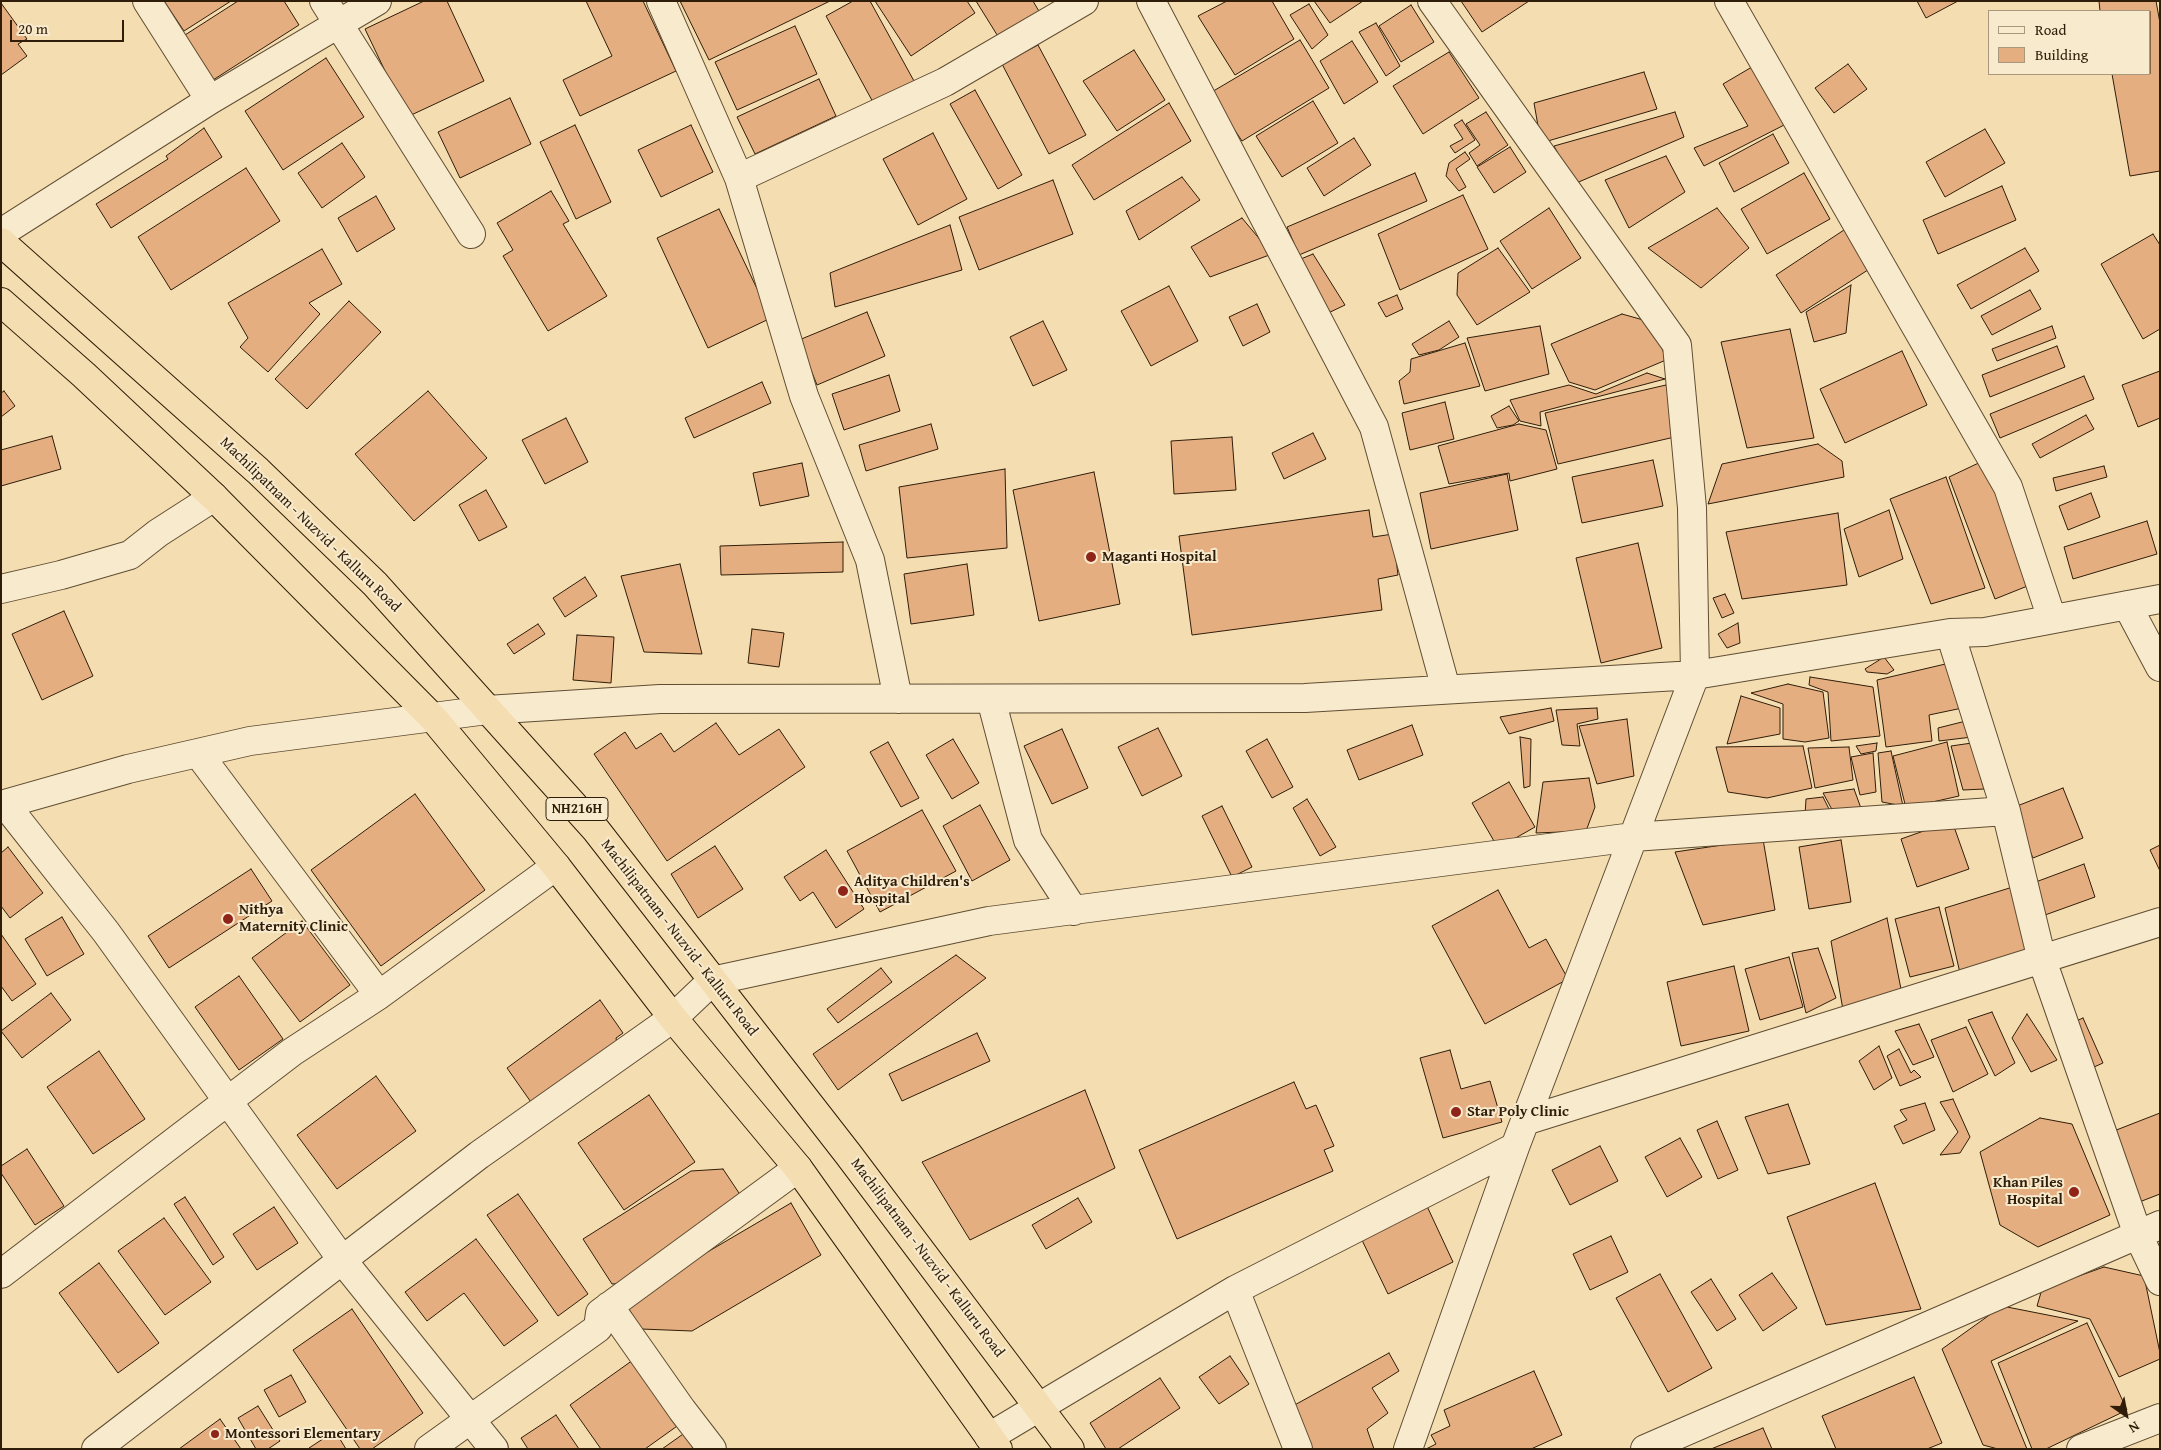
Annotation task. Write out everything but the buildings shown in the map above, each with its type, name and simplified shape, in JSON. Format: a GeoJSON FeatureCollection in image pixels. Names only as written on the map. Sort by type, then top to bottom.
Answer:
{"type":"FeatureCollection","features":[{"type":"Feature","properties":{"kind":"highway","name":"Machilipatnam - Nuzvid - Kalluru Road"},"geometry":{"type":"LineString","coordinates":[[1,242],[286,498],[375,584],[596,830],[848,1154],[1070,1449]]}},
{"type":"Feature","properties":{"kind":"highway","name":"NH216H"},"geometry":{"type":"LineString","coordinates":[[1,302],[84,375],[214,497],[434,719],[556,866],[672,1018],[798,1168],[994,1443]]}},
{"type":"Feature","properties":{"kind":"street"},"geometry":{"type":"LineString","coordinates":[[147,1],[210,100]]}},
{"type":"Feature","properties":{"kind":"street"},"geometry":{"type":"LineString","coordinates":[[1,233],[210,100],[331,12],[377,1]]}},
{"type":"Feature","properties":{"kind":"street"},"geometry":{"type":"LineString","coordinates":[[662,1],[739,178],[804,396],[870,560],[898,699]]}},
{"type":"Feature","properties":{"kind":"street"},"geometry":{"type":"LineString","coordinates":[[739,178],[946,82],[1084,1]]}},
{"type":"Feature","properties":{"kind":"street"},"geometry":{"type":"LineString","coordinates":[[1151,1],[1374,427],[1446,689]]}},
{"type":"Feature","properties":{"kind":"street"},"geometry":{"type":"LineString","coordinates":[[1408,1449],[1524,1121],[1694,675],[1692,508],[1677,345],[1432,1]]}},
{"type":"Feature","properties":{"kind":"street"},"geometry":{"type":"LineString","coordinates":[[1729,1],[2008,487],[2052,619]]}},
{"type":"Feature","properties":{"kind":"street"},"geometry":{"type":"LineString","coordinates":[[331,12],[470,234]]}},
{"type":"Feature","properties":{"kind":"street"},"geometry":{"type":"LineString","coordinates":[[1,589],[61,576],[130,555],[158,533],[214,497]]}},
{"type":"Feature","properties":{"kind":"street"},"geometry":{"type":"LineString","coordinates":[[494,1449],[343,1261],[106,932],[3,805],[128,769],[250,741],[434,719],[487,710],[660,699],[1305,698],[1694,675],[1950,632],[1985,632],[2160,599]]}},
{"type":"Feature","properties":{"kind":"street"},"geometry":{"type":"LineString","coordinates":[[2127,605],[2160,667]]}},
{"type":"Feature","properties":{"kind":"street"},"geometry":{"type":"LineString","coordinates":[[1950,632],[2006,811],[2042,960],[2149,1230],[2160,1281]]}},
{"type":"Feature","properties":{"kind":"street"},"geometry":{"type":"LineString","coordinates":[[991,699],[1028,840],[1074,911]]}},
{"type":"Feature","properties":{"kind":"street"},"geometry":{"type":"LineString","coordinates":[[198,753],[379,995]]}},
{"type":"Feature","properties":{"kind":"street"},"geometry":{"type":"LineString","coordinates":[[96,1449],[479,1155],[672,1018],[712,981],[989,921],[1633,837],[2006,811]]}},
{"type":"Feature","properties":{"kind":"street"},"geometry":{"type":"LineString","coordinates":[[1,1274],[292,1052],[379,995],[556,866]]}},
{"type":"Feature","properties":{"kind":"street"},"geometry":{"type":"LineString","coordinates":[[1524,1121],[2160,922]]}},
{"type":"Feature","properties":{"kind":"street"},"geometry":{"type":"LineString","coordinates":[[994,1443],[1040,1407],[1235,1290],[1515,1146]]}},
{"type":"Feature","properties":{"kind":"street"},"geometry":{"type":"LineString","coordinates":[[429,1449],[598,1328],[600,1313],[798,1168]]}},
{"type":"Feature","properties":{"kind":"street"},"geometry":{"type":"LineString","coordinates":[[1644,1449],[2149,1230]]}},
{"type":"Feature","properties":{"kind":"street"},"geometry":{"type":"LineString","coordinates":[[1235,1290],[1298,1449]]}},
{"type":"Feature","properties":{"kind":"street"},"geometry":{"type":"LineString","coordinates":[[609,1306],[682,1410],[712,1449]]}},
{"type":"Feature","properties":{"kind":"street"},"geometry":{"type":"LineString","coordinates":[[2081,1449],[2160,1418]]}},
{"type":"Feature","properties":{"kind":"place","name":"Maganti Hospital"},"geometry":{"type":"Point","coordinates":[1091,557]}},
{"type":"Feature","properties":{"kind":"place","name":"Aditya Children's Hospital"},"geometry":{"type":"Point","coordinates":[843,891]}},
{"type":"Feature","properties":{"kind":"place","name":"Nithya Maternity Clinic"},"geometry":{"type":"Point","coordinates":[228,919]}},
{"type":"Feature","properties":{"kind":"place","name":"Star Poly Clinic"},"geometry":{"type":"Point","coordinates":[1456,1112]}},
{"type":"Feature","properties":{"kind":"place","name":"Khan Piles Hospital"},"geometry":{"type":"Point","coordinates":[2074,1192]}},
{"type":"Feature","properties":{"kind":"place","name":"Montessori Elementary"},"geometry":{"type":"Point","coordinates":[215,1434]}}]}
